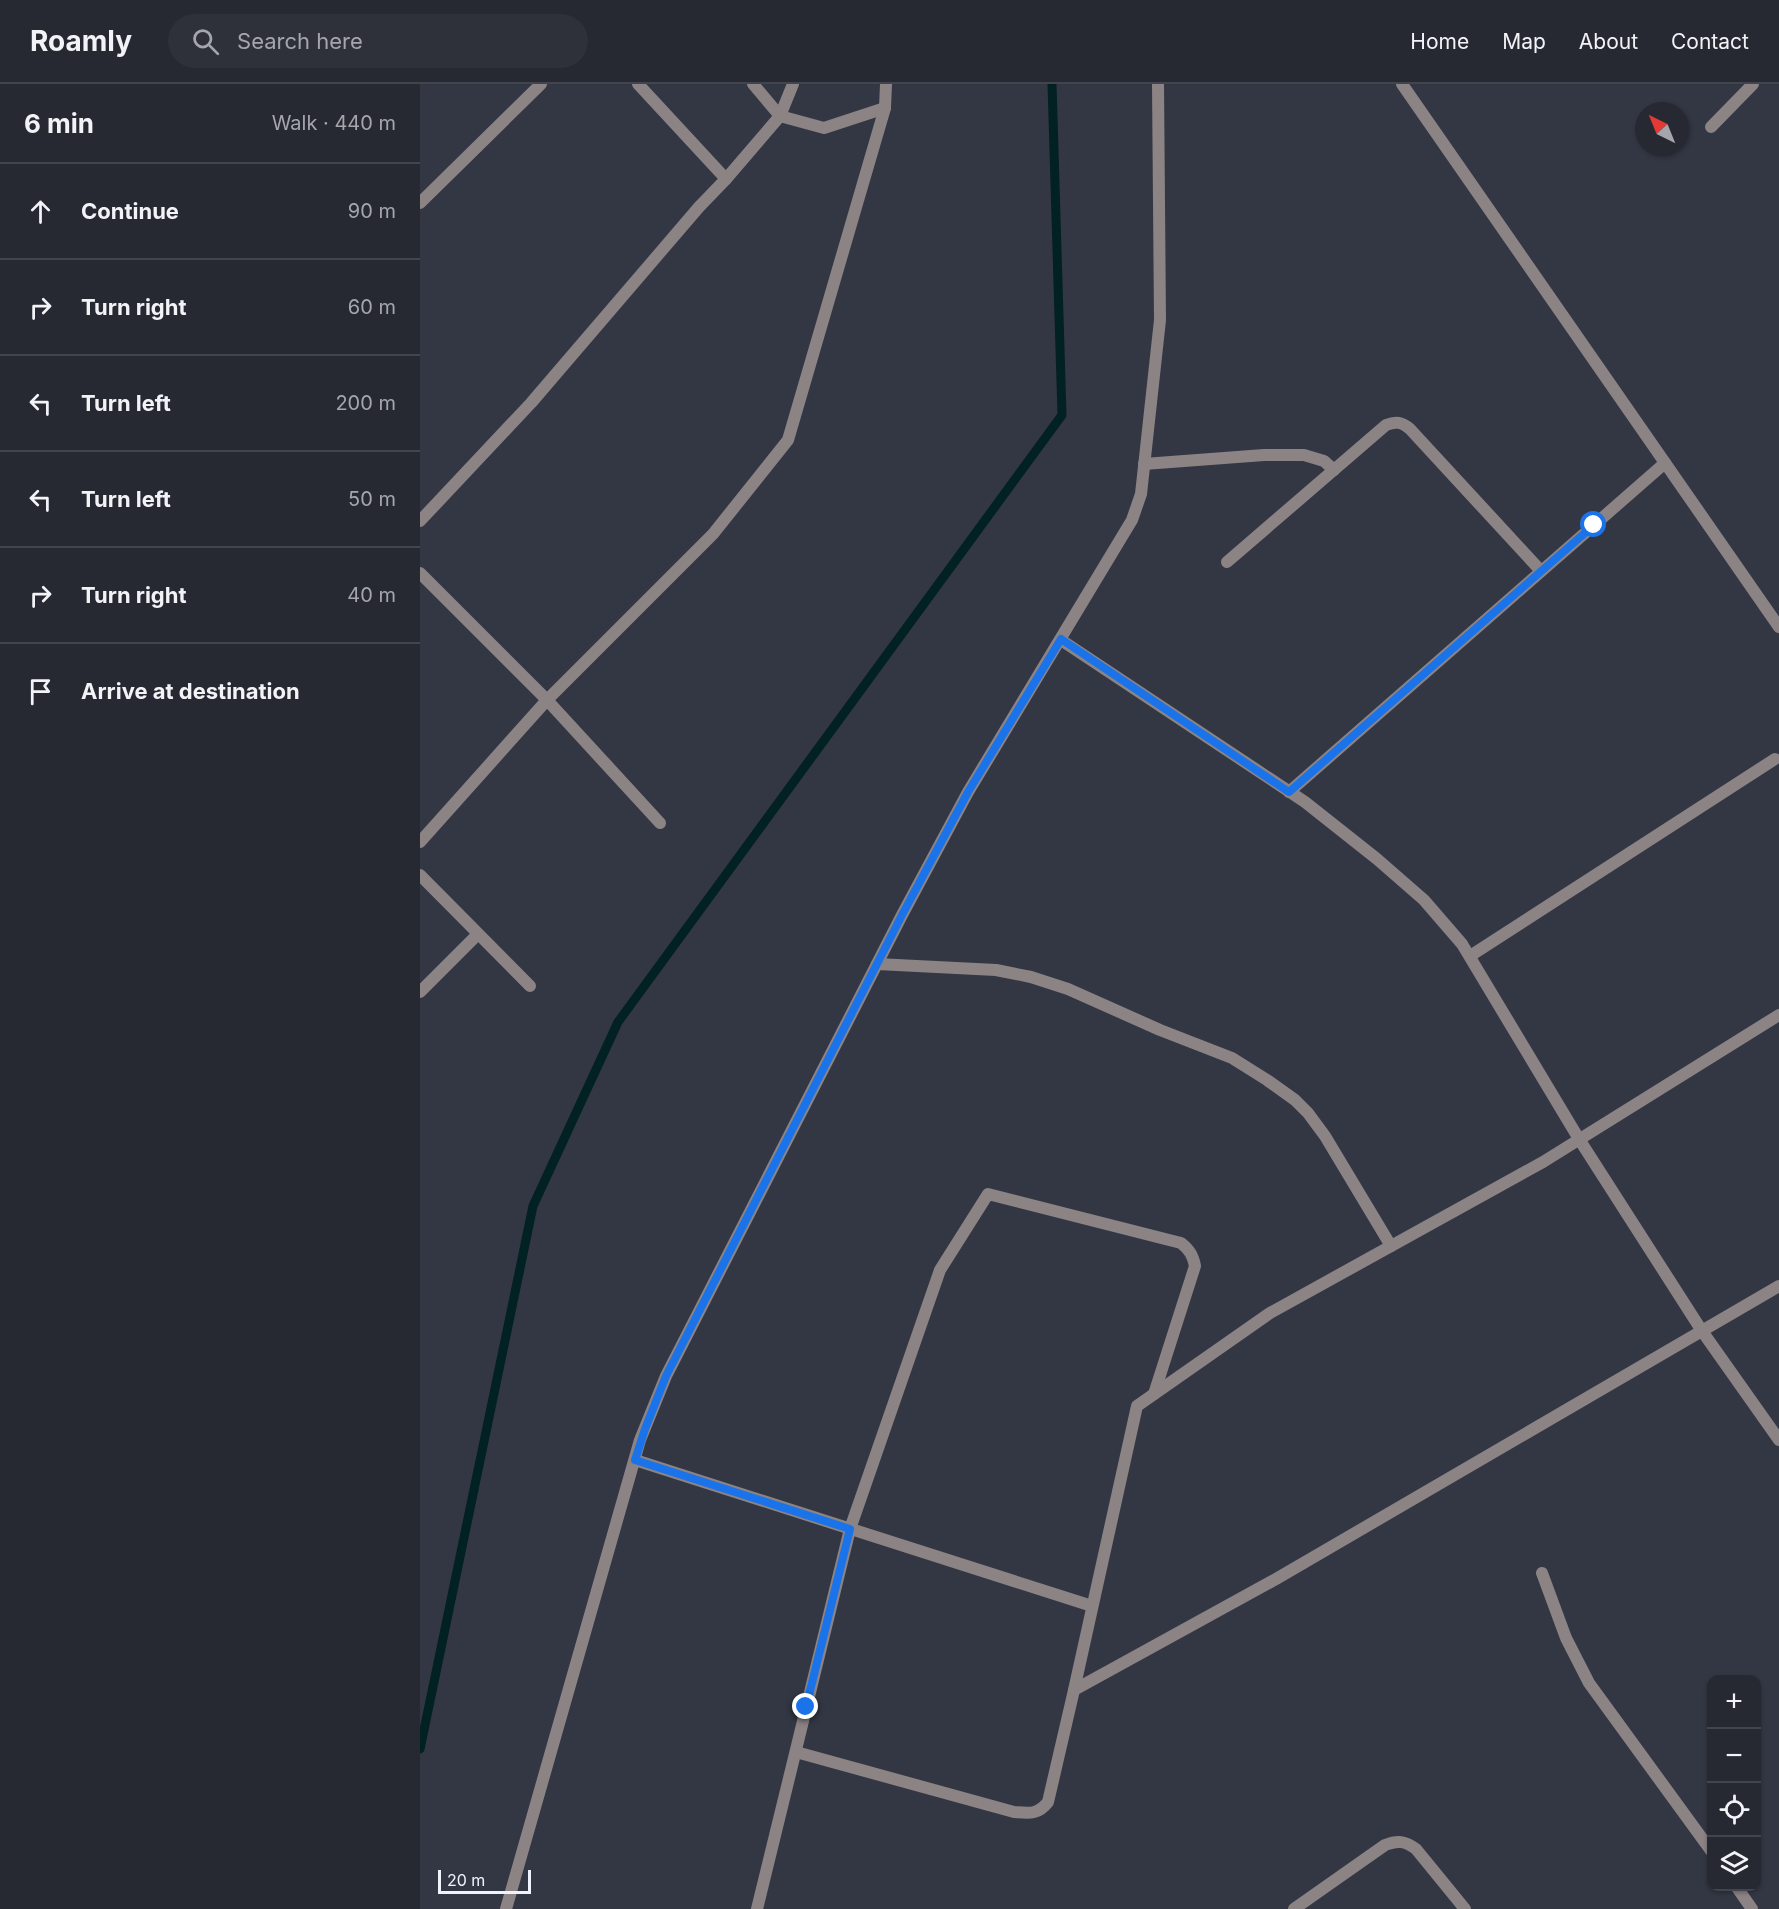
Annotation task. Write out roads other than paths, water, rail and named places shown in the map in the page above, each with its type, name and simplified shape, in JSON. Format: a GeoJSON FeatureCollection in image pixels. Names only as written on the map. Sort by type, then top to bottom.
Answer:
{"type":"FeatureCollection","features":[{"type":"Feature","properties":{"kind":"street"},"geometry":{"type":"LineString","coordinates":[[420,203],[541,84]]}},
{"type":"Feature","properties":{"kind":"street"},"geometry":{"type":"LineString","coordinates":[[638,84],[726,179]]}},
{"type":"Feature","properties":{"kind":"street"},"geometry":{"type":"LineString","coordinates":[[753,84],[780,116],[824,128],[885,108]]}},
{"type":"Feature","properties":{"kind":"street"},"geometry":{"type":"LineString","coordinates":[[420,521],[531,403],[780,116],[793,84]]}},
{"type":"Feature","properties":{"kind":"street"},"geometry":{"type":"LineString","coordinates":[[420,842],[547,700],[713,534],[788,440],[885,108],[886,84]]}},
{"type":"Feature","properties":{"kind":"street"},"geometry":{"type":"LineString","coordinates":[[506,1909],[635,1460],[666,1376],[877,964],[968,792],[1132,520],[1141,494],[1160,320],[1158,84]]}},
{"type":"Feature","properties":{"kind":"street"},"geometry":{"type":"LineString","coordinates":[[1402,84],[1779,627]]}},
{"type":"Feature","properties":{"kind":"street"},"geometry":{"type":"LineString","coordinates":[[1711,127],[1753,84]]}},
{"type":"Feature","properties":{"kind":"street"},"geometry":{"type":"LineString","coordinates":[[1227,562],[1392,422],[1404,424],[1542,571]]}},
{"type":"Feature","properties":{"kind":"street"},"geometry":{"type":"LineString","coordinates":[[1144,464],[1264,454],[1304,455],[1324,461],[1334,470]]}},
{"type":"Feature","properties":{"kind":"street"},"geometry":{"type":"LineString","coordinates":[[1289,792],[1665,463]]}},
{"type":"Feature","properties":{"kind":"street"},"geometry":{"type":"LineString","coordinates":[[420,573],[547,700],[660,823]]}},
{"type":"Feature","properties":{"kind":"street"},"geometry":{"type":"LineString","coordinates":[[1061,639],[1305,802],[1424,900],[1470,956],[1579,1139],[1702,1331],[1779,1440]]}},
{"type":"Feature","properties":{"kind":"street"},"geometry":{"type":"LineString","coordinates":[[1470,956],[1775,759]]}},
{"type":"Feature","properties":{"kind":"street"},"geometry":{"type":"LineString","coordinates":[[420,875],[530,986]]}},
{"type":"Feature","properties":{"kind":"street"},"geometry":{"type":"LineString","coordinates":[[420,992],[478,933]]}},
{"type":"Feature","properties":{"kind":"street"},"geometry":{"type":"LineString","coordinates":[[877,964],[996,970],[1031,977],[1068,989],[1160,1030],[1232,1058],[1268,1080],[1308,1113],[1325,1136],[1391,1246]]}},
{"type":"Feature","properties":{"kind":"street"},"geometry":{"type":"LineString","coordinates":[[796,1752],[1014,1812],[1033,1814],[1042,1809],[1048,1802],[1137,1406],[1270,1313],[1543,1162],[1779,1015]]}},
{"type":"Feature","properties":{"kind":"street"},"geometry":{"type":"LineString","coordinates":[[757,1909],[850,1529],[940,1270],[988,1194],[1181,1244],[1187,1248],[1193,1256],[1195,1266],[1154,1394]]}},
{"type":"Feature","properties":{"kind":"street"},"geometry":{"type":"LineString","coordinates":[[1074,1690],[1276,1579],[1779,1286]]}},
{"type":"Feature","properties":{"kind":"street"},"geometry":{"type":"LineString","coordinates":[[635,1460],[1092,1606]]}},
{"type":"Feature","properties":{"kind":"street"},"geometry":{"type":"LineString","coordinates":[[1542,1573],[1566,1638],[1589,1683],[1707,1845]]}},
{"type":"Feature","properties":{"kind":"street"},"geometry":{"type":"LineString","coordinates":[[1294,1909],[1385,1845],[1395,1842],[1406,1842],[1416,1849],[1465,1909]]}},
{"type":"Feature","properties":{"kind":"street"},"geometry":{"type":"LineString","coordinates":[[1739,1891],[1752,1909]]}},
{"type":"Feature","properties":{"kind":"waterway"},"geometry":{"type":"LineString","coordinates":[[420,1749],[533,1206],[618,1022],[1062,415],[1052,84]]}}]}
